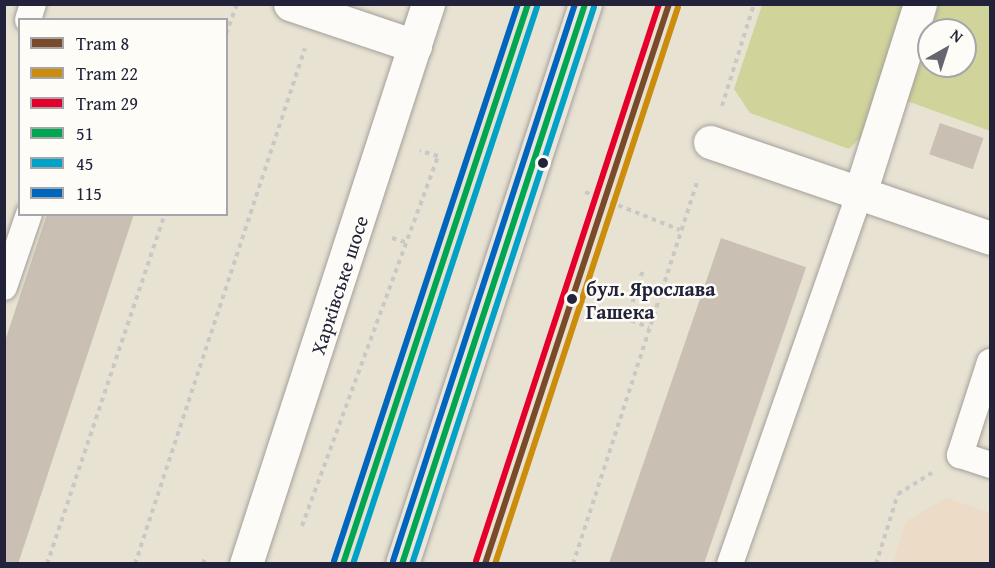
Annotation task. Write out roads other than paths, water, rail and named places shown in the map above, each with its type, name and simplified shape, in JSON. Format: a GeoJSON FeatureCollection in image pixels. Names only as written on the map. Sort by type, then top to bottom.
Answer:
{"type":"FeatureCollection","features":[{"type":"Feature","properties":{"kind":"main road"},"geometry":{"type":"LineString","coordinates":[[402,564],[585,4]]}},
{"type":"Feature","properties":{"kind":"street","name":"Харківське шосе"},"geometry":{"type":"LineString","coordinates":[[246,564],[428,4]]}},
{"type":"Feature","properties":{"kind":"street"},"geometry":{"type":"LineString","coordinates":[[860,193],[920,4]]}},
{"type":"Feature","properties":{"kind":"street"},"geometry":{"type":"LineString","coordinates":[[303,9],[415,46]]}},
{"type":"Feature","properties":{"kind":"street"},"geometry":{"type":"LineString","coordinates":[[710,142],[990,238]]}},
{"type":"Feature","properties":{"kind":"lane"},"geometry":{"type":"LineString","coordinates":[[730,564],[860,193]]}},
{"type":"Feature","properties":{"kind":"lane"},"geometry":{"type":"LineString","coordinates":[[4,287],[28,216]]}},
{"type":"Feature","properties":{"kind":"lane"},"geometry":{"type":"LineString","coordinates":[[990,362],[960,455],[990,465]]}},
{"type":"Feature","properties":{"kind":"tram line","name":"29"},"geometry":{"type":"LineString","coordinates":[[476,561],[659,4]]}},
{"type":"Feature","properties":{"kind":"tram line","name":"8"},"geometry":{"type":"LineString","coordinates":[[485,564],[669,4]]}},
{"type":"Feature","properties":{"kind":"tram line","name":"22"},"geometry":{"type":"LineString","coordinates":[[495,564],[678,7]]}},
{"type":"Feature","properties":{"kind":"place","name":"бул. Ярослава Гашека"},"geometry":{"type":"Point","coordinates":[572,299]}}]}
